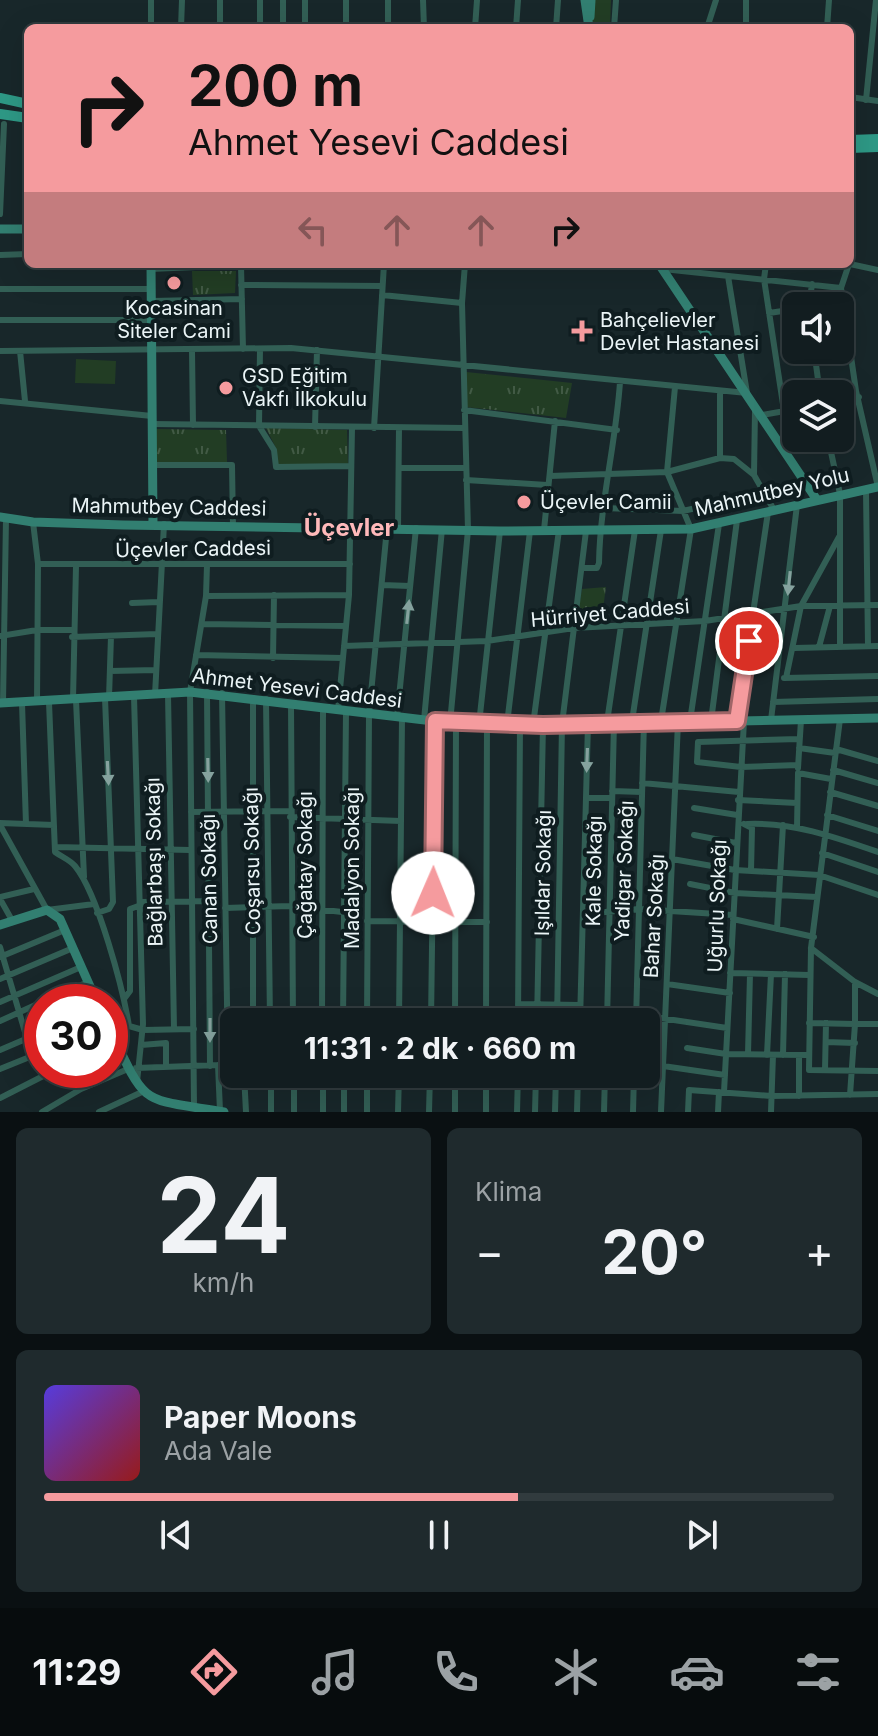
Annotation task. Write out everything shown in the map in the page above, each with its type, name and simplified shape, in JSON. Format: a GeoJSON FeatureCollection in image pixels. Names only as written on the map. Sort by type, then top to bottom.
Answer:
{"type":"FeatureCollection","features":[{"type":"Feature","properties":{"kind":"main road"},"geometry":{"type":"LineString","coordinates":[[0,98],[24,103]]}},
{"type":"Feature","properties":{"kind":"main road"},"geometry":{"type":"LineString","coordinates":[[2,119],[24,118]]}},
{"type":"Feature","properties":{"kind":"main road"},"geometry":{"type":"LineString","coordinates":[[854,140],[878,139]]}},
{"type":"Feature","properties":{"kind":"main road"},"geometry":{"type":"LineString","coordinates":[[854,148],[878,147]]}},
{"type":"Feature","properties":{"kind":"street"},"geometry":{"type":"LineString","coordinates":[[151,0],[151,24]]}},
{"type":"Feature","properties":{"kind":"street"},"geometry":{"type":"LineString","coordinates":[[181,24],[182,0]]}},
{"type":"Feature","properties":{"kind":"street"},"geometry":{"type":"LineString","coordinates":[[220,0],[220,24]]}},
{"type":"Feature","properties":{"kind":"street"},"geometry":{"type":"LineString","coordinates":[[260,0],[260,24]]}},
{"type":"Feature","properties":{"kind":"street"},"geometry":{"type":"LineString","coordinates":[[283,0],[283,24]]}},
{"type":"Feature","properties":{"kind":"street"},"geometry":{"type":"LineString","coordinates":[[305,0],[305,24]]}},
{"type":"Feature","properties":{"kind":"street"},"geometry":{"type":"LineString","coordinates":[[346,0],[346,24]]}},
{"type":"Feature","properties":{"kind":"street"},"geometry":{"type":"LineString","coordinates":[[388,0],[388,24]]}},
{"type":"Feature","properties":{"kind":"street"},"geometry":{"type":"LineString","coordinates":[[423,0],[424,24]]}},
{"type":"Feature","properties":{"kind":"street"},"geometry":{"type":"LineString","coordinates":[[475,24],[477,0]]}},
{"type":"Feature","properties":{"kind":"street"},"geometry":{"type":"LineString","coordinates":[[516,24],[518,0]]}},
{"type":"Feature","properties":{"kind":"street"},"geometry":{"type":"LineString","coordinates":[[556,24],[558,0]]}},
{"type":"Feature","properties":{"kind":"street"},"geometry":{"type":"LineString","coordinates":[[585,0],[588,24]]}},
{"type":"Feature","properties":{"kind":"street"},"geometry":{"type":"LineString","coordinates":[[589,24],[591,0]]}},
{"type":"Feature","properties":{"kind":"street"},"geometry":{"type":"LineString","coordinates":[[614,24],[616,0]]}},
{"type":"Feature","properties":{"kind":"street"},"geometry":{"type":"LineString","coordinates":[[708,24],[716,0]]}},
{"type":"Feature","properties":{"kind":"street"},"geometry":{"type":"LineString","coordinates":[[746,0],[746,24]]}},
{"type":"Feature","properties":{"kind":"street"},"geometry":{"type":"LineString","coordinates":[[827,24],[829,0]]}},
{"type":"Feature","properties":{"kind":"street"},"geometry":{"type":"LineString","coordinates":[[866,100],[876,0]]}},
{"type":"Feature","properties":{"kind":"street"},"geometry":{"type":"LineString","coordinates":[[854,98],[878,101]]}},
{"type":"Feature","properties":{"kind":"street"},"geometry":{"type":"LineString","coordinates":[[0,214],[2,119]]}},
{"type":"Feature","properties":{"kind":"street"},"geometry":{"type":"LineString","coordinates":[[0,229],[24,229]]}},
{"type":"Feature","properties":{"kind":"street"},"geometry":{"type":"LineString","coordinates":[[0,255],[24,254]]}},
{"type":"Feature","properties":{"kind":"street"},"geometry":{"type":"LineString","coordinates":[[854,265],[878,270]]}},
{"type":"Feature","properties":{"kind":"street"},"geometry":{"type":"LineString","coordinates":[[151,268],[153,465],[160,566],[155,695]]}},
{"type":"Feature","properties":{"kind":"street"},"geometry":{"type":"LineString","coordinates":[[241,268],[243,349]]}},
{"type":"Feature","properties":{"kind":"street"},"geometry":{"type":"LineString","coordinates":[[374,428],[384,268]]}},
{"type":"Feature","properties":{"kind":"street"},"geometry":{"type":"LineString","coordinates":[[455,1008],[453,723],[468,530],[462,303],[465,268]]}},
{"type":"Feature","properties":{"kind":"street"},"geometry":{"type":"LineString","coordinates":[[662,268],[817,500]]}},
{"type":"Feature","properties":{"kind":"street"},"geometry":{"type":"LineString","coordinates":[[668,268],[841,288]]}},
{"type":"Feature","properties":{"kind":"street"},"geometry":{"type":"LineString","coordinates":[[765,268],[764,279],[782,398]]}},
{"type":"Feature","properties":{"kind":"street"},"geometry":{"type":"LineString","coordinates":[[848,268],[841,288],[878,487]]}},
{"type":"Feature","properties":{"kind":"street"},"geometry":{"type":"LineString","coordinates":[[728,276],[747,393]]}},
{"type":"Feature","properties":{"kind":"street"},"geometry":{"type":"LineString","coordinates":[[811,292],[812,284]]}},
{"type":"Feature","properties":{"kind":"street"},"geometry":{"type":"LineString","coordinates":[[241,285],[382,286]]}},
{"type":"Feature","properties":{"kind":"street"},"geometry":{"type":"LineString","coordinates":[[0,289],[152,289]]}},
{"type":"Feature","properties":{"kind":"street"},"geometry":{"type":"LineString","coordinates":[[382,295],[462,303]]}},
{"type":"Feature","properties":{"kind":"street"},"geometry":{"type":"LineString","coordinates":[[152,301],[242,299]]}},
{"type":"Feature","properties":{"kind":"street"},"geometry":{"type":"LineString","coordinates":[[769,313],[782,311]]}},
{"type":"Feature","properties":{"kind":"street"},"geometry":{"type":"LineString","coordinates":[[0,320],[152,320]]}},
{"type":"Feature","properties":{"kind":"street"},"geometry":{"type":"LineString","coordinates":[[260,349],[259,426],[274,450],[276,467],[350,466]]}},
{"type":"Feature","properties":{"kind":"street"},"geometry":{"type":"LineString","coordinates":[[0,351],[317,350],[747,393]]}},
{"type":"Feature","properties":{"kind":"street"},"geometry":{"type":"LineString","coordinates":[[315,427],[317,350]]}},
{"type":"Feature","properties":{"kind":"street"},"geometry":{"type":"LineString","coordinates":[[20,351],[25,401]]}},
{"type":"Feature","properties":{"kind":"street"},"geometry":{"type":"LineString","coordinates":[[192,351],[193,425]]}},
{"type":"Feature","properties":{"kind":"street"},"geometry":{"type":"LineString","coordinates":[[582,568],[597,568],[617,430],[620,382]]}},
{"type":"Feature","properties":{"kind":"street"},"geometry":{"type":"LineString","coordinates":[[661,721],[691,529],[667,472],[675,387]]}},
{"type":"Feature","properties":{"kind":"street"},"geometry":{"type":"LineString","coordinates":[[720,391],[720,458]]}},
{"type":"Feature","properties":{"kind":"street"},"geometry":{"type":"LineString","coordinates":[[854,398],[859,397]]}},
{"type":"Feature","properties":{"kind":"street"},"geometry":{"type":"LineString","coordinates":[[0,401],[25,401],[193,425],[464,428]]}},
{"type":"Feature","properties":{"kind":"street"},"geometry":{"type":"LineString","coordinates":[[754,475],[755,406]]}},
{"type":"Feature","properties":{"kind":"street"},"geometry":{"type":"LineString","coordinates":[[464,410],[617,430]]}},
{"type":"Feature","properties":{"kind":"street"},"geometry":{"type":"LineString","coordinates":[[762,415],[782,411]]}},
{"type":"Feature","properties":{"kind":"street"},"geometry":{"type":"LineString","coordinates":[[544,530],[555,421]]}},
{"type":"Feature","properties":{"kind":"street"},"geometry":{"type":"LineString","coordinates":[[343,1008],[342,710],[349,595],[352,428]]}},
{"type":"Feature","properties":{"kind":"street","name":"Madalyon Sokağı"},"geometry":{"type":"LineString","coordinates":[[367,1008],[369,714],[382,585],[393,528],[399,428]]}},
{"type":"Feature","properties":{"kind":"street"},"geometry":{"type":"LineString","coordinates":[[831,452],[840,494],[840,647]]}},
{"type":"Feature","properties":{"kind":"street"},"geometry":{"type":"LineString","coordinates":[[550,476],[610,477],[667,472],[720,458],[734,459],[754,475],[772,511]]}},
{"type":"Feature","properties":{"kind":"street"},"geometry":{"type":"LineString","coordinates":[[153,465],[232,465],[233,526]]}},
{"type":"Feature","properties":{"kind":"street"},"geometry":{"type":"LineString","coordinates":[[399,468],[466,468]]}},
{"type":"Feature","properties":{"kind":"street"},"geometry":{"type":"LineString","coordinates":[[466,480],[547,485]]}},
{"type":"Feature","properties":{"kind":"street","name":"Mahmutbey Yolu"},"geometry":{"type":"LineString","coordinates":[[630,530],[691,529],[878,487]]}},
{"type":"Feature","properties":{"kind":"street"},"geometry":{"type":"LineString","coordinates":[[866,489],[868,646]]}},
{"type":"Feature","properties":{"kind":"street"},"geometry":{"type":"LineString","coordinates":[[604,508],[683,511],[765,492]]}},
{"type":"Feature","properties":{"kind":"street"},"geometry":{"type":"LineString","coordinates":[[771,720],[797,505]]}},
{"type":"Feature","properties":{"kind":"street","name":"Uğurlu Sokağı"},"geometry":{"type":"LineString","coordinates":[[718,1112],[725,1075],[730,993],[742,740],[740,721],[753,614],[772,511]]}},
{"type":"Feature","properties":{"kind":"street"},"geometry":{"type":"LineString","coordinates":[[1,703],[3,517]]}},
{"type":"Feature","properties":{"kind":"street","name":"Mahmutbey Caddesi"},"geometry":{"type":"LineString","coordinates":[[3,517],[33,522],[500,531],[630,530]]}},
{"type":"Feature","properties":{"kind":"street"},"geometry":{"type":"LineString","coordinates":[[711,721],[737,520]]}},
{"type":"Feature","properties":{"kind":"street"},"geometry":{"type":"LineString","coordinates":[[33,522],[38,564],[37,703]]}},
{"type":"Feature","properties":{"kind":"street"},"geometry":{"type":"LineString","coordinates":[[690,721],[719,524]]}},
{"type":"Feature","properties":{"kind":"street"},"geometry":{"type":"LineString","coordinates":[[399,1008],[400,718],[416,528]]}},
{"type":"Feature","properties":{"kind":"street"},"geometry":{"type":"LineString","coordinates":[[431,1008],[433,921],[429,721],[431,645],[442,529]]}},
{"type":"Feature","properties":{"kind":"street"},"geometry":{"type":"LineString","coordinates":[[537,1005],[538,725],[545,633],[559,530]]}},
{"type":"Feature","properties":{"kind":"street","name":"Kale Sokağı"},"geometry":{"type":"LineString","coordinates":[[607,1008],[612,794],[610,722],[630,530]]}},
{"type":"Feature","properties":{"kind":"street"},"geometry":{"type":"LineString","coordinates":[[632,721],[661,530]]}},
{"type":"Feature","properties":{"kind":"street"},"geometry":{"type":"LineString","coordinates":[[486,1008],[483,724],[487,641],[500,531]]}},
{"type":"Feature","properties":{"kind":"street"},"geometry":{"type":"LineString","coordinates":[[507,724],[530,531]]}},
{"type":"Feature","properties":{"kind":"street","name":"Işıldar Sokağı"},"geometry":{"type":"LineString","coordinates":[[557,1005],[562,724],[586,531]]}},
{"type":"Feature","properties":{"kind":"street"},"geometry":{"type":"LineString","coordinates":[[786,678],[801,606],[840,537]]}},
{"type":"Feature","properties":{"kind":"street","name":"Üçevler Caddesi"},"geometry":{"type":"LineString","coordinates":[[38,564],[350,564]]}},
{"type":"Feature","properties":{"kind":"street"},"geometry":{"type":"LineString","coordinates":[[199,1109],[194,1066],[190,692],[206,596],[207,565]]}},
{"type":"Feature","properties":{"kind":"street"},"geometry":{"type":"LineString","coordinates":[[76,566],[72,633],[84,881]]}},
{"type":"Feature","properties":{"kind":"street"},"geometry":{"type":"LineString","coordinates":[[382,585],[410,586]]}},
{"type":"Feature","properties":{"kind":"street"},"geometry":{"type":"LineString","coordinates":[[273,658],[274,595]]}},
{"type":"Feature","properties":{"kind":"street"},"geometry":{"type":"LineString","coordinates":[[206,596],[349,595]]}},
{"type":"Feature","properties":{"kind":"street"},"geometry":{"type":"LineString","coordinates":[[132,603],[159,602]]}},
{"type":"Feature","properties":{"kind":"street","name":"Hürriyet Caddesi"},"geometry":{"type":"LineString","coordinates":[[344,646],[487,641],[574,628],[705,621],[801,606],[878,605]]}},
{"type":"Feature","properties":{"kind":"street"},"geometry":{"type":"LineString","coordinates":[[819,647],[830,606]]}},
{"type":"Feature","properties":{"kind":"street"},"geometry":{"type":"LineString","coordinates":[[202,624],[346,626]]}},
{"type":"Feature","properties":{"kind":"street"},"geometry":{"type":"LineString","coordinates":[[2,636],[37,630],[111,636],[157,634]]}},
{"type":"Feature","properties":{"kind":"street"},"geometry":{"type":"LineString","coordinates":[[97,913],[109,909],[113,902],[107,698],[111,636]]}},
{"type":"Feature","properties":{"kind":"street"},"geometry":{"type":"LineString","coordinates":[[794,648],[878,646]]}},
{"type":"Feature","properties":{"kind":"street"},"geometry":{"type":"LineString","coordinates":[[196,655],[343,658]]}},
{"type":"Feature","properties":{"kind":"street"},"geometry":{"type":"LineString","coordinates":[[110,671],[156,670]]}},
{"type":"Feature","properties":{"kind":"street"},"geometry":{"type":"LineString","coordinates":[[776,678],[878,676]]}},
{"type":"Feature","properties":{"kind":"street"},"geometry":{"type":"LineString","coordinates":[[207,692],[210,1066]]}},
{"type":"Feature","properties":{"kind":"street","name":"Ahmet Yesevi Caddesi"},"geometry":{"type":"LineString","coordinates":[[1,703],[207,692],[453,723],[538,725],[878,718]]}},
{"type":"Feature","properties":{"kind":"street","name":"Canan Sokağı"},"geometry":{"type":"LineString","coordinates":[[222,693],[229,1008]]}},
{"type":"Feature","properties":{"kind":"street","name":"Bağlarbaşı Sokağı"},"geometry":{"type":"LineString","coordinates":[[168,694],[174,1029]]}},
{"type":"Feature","properties":{"kind":"street"},"geometry":{"type":"LineString","coordinates":[[132,1069],[143,1030],[134,696]]}},
{"type":"Feature","properties":{"kind":"street"},"geometry":{"type":"LineString","coordinates":[[253,697],[253,1008]]}},
{"type":"Feature","properties":{"kind":"street","name":"Coşarsu Sokağı"},"geometry":{"type":"LineString","coordinates":[[266,699],[270,1008]]}},
{"type":"Feature","properties":{"kind":"street"},"geometry":{"type":"LineString","coordinates":[[773,702],[878,699]]}},
{"type":"Feature","properties":{"kind":"street"},"geometry":{"type":"LineString","coordinates":[[49,702],[55,852],[73,864],[84,881],[119,984]]}},
{"type":"Feature","properties":{"kind":"street"},"geometry":{"type":"LineString","coordinates":[[22,703],[26,824]]}},
{"type":"Feature","properties":{"kind":"street"},"geometry":{"type":"LineString","coordinates":[[291,703],[293,1008]]}},
{"type":"Feature","properties":{"kind":"street","name":"Çağatay Sokağı"},"geometry":{"type":"LineString","coordinates":[[322,1008],[320,818],[323,708]]}},
{"type":"Feature","properties":{"kind":"street"},"geometry":{"type":"LineString","coordinates":[[809,1070],[811,948],[840,719]]}},
{"type":"Feature","properties":{"kind":"street"},"geometry":{"type":"LineString","coordinates":[[797,828],[801,720]]}},
{"type":"Feature","properties":{"kind":"street","name":"Yadigar Sokağı"},"geometry":{"type":"LineString","coordinates":[[636,1008],[644,721]]}},
{"type":"Feature","properties":{"kind":"street","name":"Bahar Sokağı"},"geometry":{"type":"LineString","coordinates":[[661,1112],[678,722]]}},
{"type":"Feature","properties":{"kind":"street"},"geometry":{"type":"LineString","coordinates":[[518,1004],[580,1005],[588,723]]}},
{"type":"Feature","properties":{"kind":"street"},"geometry":{"type":"LineString","coordinates":[[518,1008],[520,725]]}},
{"type":"Feature","properties":{"kind":"street"},"geometry":{"type":"LineString","coordinates":[[799,739],[698,742],[697,762],[798,769],[831,779]]}},
{"type":"Feature","properties":{"kind":"street"},"geometry":{"type":"LineString","coordinates":[[799,748],[835,751],[878,761]]}},
{"type":"Feature","properties":{"kind":"street"},"geometry":{"type":"LineString","coordinates":[[833,770],[878,783]]}},
{"type":"Feature","properties":{"kind":"street"},"geometry":{"type":"LineString","coordinates":[[586,798],[676,784],[797,803]]}},
{"type":"Feature","properties":{"kind":"street"},"geometry":{"type":"LineString","coordinates":[[830,792],[878,806]]}},
{"type":"Feature","properties":{"kind":"street"},"geometry":{"type":"LineString","coordinates":[[694,808],[737,815]]}},
{"type":"Feature","properties":{"kind":"street"},"geometry":{"type":"LineString","coordinates":[[191,812],[267,812],[320,818],[401,821]]}},
{"type":"Feature","properties":{"kind":"street"},"geometry":{"type":"LineString","coordinates":[[827,815],[878,831]]}},
{"type":"Feature","properties":{"kind":"street"},"geometry":{"type":"LineString","coordinates":[[54,825],[0,824],[47,910],[60,919],[88,982],[83,984]]}},
{"type":"Feature","properties":{"kind":"street"},"geometry":{"type":"LineString","coordinates":[[737,824],[783,825],[825,833],[878,852]]}},
{"type":"Feature","properties":{"kind":"street"},"geometry":{"type":"LineString","coordinates":[[747,824],[752,828],[751,871]]}},
{"type":"Feature","properties":{"kind":"street"},"geometry":{"type":"LineString","coordinates":[[777,929],[783,825]]}},
{"type":"Feature","properties":{"kind":"street"},"geometry":{"type":"LineString","coordinates":[[694,835],[736,843]]}},
{"type":"Feature","properties":{"kind":"street"},"geometry":{"type":"LineString","coordinates":[[0,848],[12,847]]}},
{"type":"Feature","properties":{"kind":"street"},"geometry":{"type":"LineString","coordinates":[[55,847],[190,850]]}},
{"type":"Feature","properties":{"kind":"street"},"geometry":{"type":"LineString","coordinates":[[822,853],[878,872]]}},
{"type":"Feature","properties":{"kind":"street"},"geometry":{"type":"LineString","coordinates":[[672,859],[735,870],[819,875],[878,895]]}},
{"type":"Feature","properties":{"kind":"street"},"geometry":{"type":"LineString","coordinates":[[690,884],[735,893],[817,897]]}},
{"type":"Feature","properties":{"kind":"street"},"geometry":{"type":"LineString","coordinates":[[13,922],[0,898],[34,889]]}},
{"type":"Feature","properties":{"kind":"street"},"geometry":{"type":"LineString","coordinates":[[128,994],[130,909],[141,904],[209,901]]}},
{"type":"Feature","properties":{"kind":"street"},"geometry":{"type":"LineString","coordinates":[[0,925],[47,910],[94,904]]}},
{"type":"Feature","properties":{"kind":"street"},"geometry":{"type":"LineString","coordinates":[[225,908],[291,906],[342,912]]}},
{"type":"Feature","properties":{"kind":"street"},"geometry":{"type":"LineString","coordinates":[[583,914],[639,909],[670,910],[733,917],[814,937]]}},
{"type":"Feature","properties":{"kind":"street"},"geometry":{"type":"LineString","coordinates":[[367,921],[487,922]]}},
{"type":"Feature","properties":{"kind":"street"},"geometry":{"type":"LineString","coordinates":[[2,956],[65,930]]}},
{"type":"Feature","properties":{"kind":"street"},"geometry":{"type":"LineString","coordinates":[[0,947],[24,1029]]}},
{"type":"Feature","properties":{"kind":"street"},"geometry":{"type":"LineString","coordinates":[[0,979],[73,948]]}},
{"type":"Feature","properties":{"kind":"street"},"geometry":{"type":"LineString","coordinates":[[811,948],[855,982],[878,994]]}},
{"type":"Feature","properties":{"kind":"street"},"geometry":{"type":"LineString","coordinates":[[0,1002],[81,967]]}},
{"type":"Feature","properties":{"kind":"street"},"geometry":{"type":"LineString","coordinates":[[730,973],[809,975]]}},
{"type":"Feature","properties":{"kind":"street"},"geometry":{"type":"LineString","coordinates":[[748,1054],[750,974]]}},
{"type":"Feature","properties":{"kind":"street"},"geometry":{"type":"LineString","coordinates":[[771,974],[771,1112]]}},
{"type":"Feature","properties":{"kind":"street"},"geometry":{"type":"LineString","coordinates":[[783,1055],[785,974]]}},
{"type":"Feature","properties":{"kind":"street"},"geometry":{"type":"LineString","coordinates":[[850,1095],[855,1043],[855,982]]}},
{"type":"Feature","properties":{"kind":"street"},"geometry":{"type":"LineString","coordinates":[[667,984],[730,993]]}},
{"type":"Feature","properties":{"kind":"street"},"geometry":{"type":"LineString","coordinates":[[130,991],[143,996]]}},
{"type":"Feature","properties":{"kind":"street"},"geometry":{"type":"LineString","coordinates":[[0,1021],[24,1011]]}},
{"type":"Feature","properties":{"kind":"street"},"geometry":{"type":"LineString","coordinates":[[660,1019],[727,1028]]}},
{"type":"Feature","properties":{"kind":"street"},"geometry":{"type":"LineString","coordinates":[[128,1021],[129,1026],[143,1030],[194,1029]]}},
{"type":"Feature","properties":{"kind":"street"},"geometry":{"type":"LineString","coordinates":[[809,1023],[878,1024]]}},
{"type":"Feature","properties":{"kind":"street"},"geometry":{"type":"LineString","coordinates":[[825,1070],[826,1023]]}},
{"type":"Feature","properties":{"kind":"street"},"geometry":{"type":"LineString","coordinates":[[0,1050],[24,1040]]}},
{"type":"Feature","properties":{"kind":"street"},"geometry":{"type":"LineString","coordinates":[[826,1042],[855,1043]]}},
{"type":"Feature","properties":{"kind":"street"},"geometry":{"type":"LineString","coordinates":[[141,1045],[166,1043],[166,1066]]}},
{"type":"Feature","properties":{"kind":"street"},"geometry":{"type":"LineString","coordinates":[[687,1048],[726,1054],[807,1055]]}},
{"type":"Feature","properties":{"kind":"street"},"geometry":{"type":"LineString","coordinates":[[799,1055],[799,1096]]}},
{"type":"Feature","properties":{"kind":"street"},"geometry":{"type":"LineString","coordinates":[[0,1069],[24,1059]]}},
{"type":"Feature","properties":{"kind":"street"},"geometry":{"type":"LineString","coordinates":[[42,1112],[81,1089],[132,1069],[218,1065],[222,1112],[151,1099],[140,1089],[132,1069],[128,1063]]}},
{"type":"Feature","properties":{"kind":"street"},"geometry":{"type":"LineString","coordinates":[[663,1066],[725,1075]]}},
{"type":"Feature","properties":{"kind":"street"},"geometry":{"type":"LineString","coordinates":[[799,1070],[878,1071]]}},
{"type":"Feature","properties":{"kind":"street"},"geometry":{"type":"LineString","coordinates":[[0,1098],[24,1086]]}},
{"type":"Feature","properties":{"kind":"street"},"geometry":{"type":"LineString","coordinates":[[245,1088],[246,1112]]}},
{"type":"Feature","properties":{"kind":"street"},"geometry":{"type":"LineString","coordinates":[[271,1088],[271,1112]]}},
{"type":"Feature","properties":{"kind":"street"},"geometry":{"type":"LineString","coordinates":[[294,1088],[294,1112]]}},
{"type":"Feature","properties":{"kind":"street"},"geometry":{"type":"LineString","coordinates":[[323,1088],[323,1112]]}},
{"type":"Feature","properties":{"kind":"street"},"geometry":{"type":"LineString","coordinates":[[344,1088],[344,1112]]}},
{"type":"Feature","properties":{"kind":"street"},"geometry":{"type":"LineString","coordinates":[[367,1088],[367,1112]]}},
{"type":"Feature","properties":{"kind":"street"},"geometry":{"type":"LineString","coordinates":[[398,1112],[399,1088]]}},
{"type":"Feature","properties":{"kind":"street"},"geometry":{"type":"LineString","coordinates":[[429,1112],[430,1088]]}},
{"type":"Feature","properties":{"kind":"street"},"geometry":{"type":"LineString","coordinates":[[455,1088],[455,1112]]}},
{"type":"Feature","properties":{"kind":"street"},"geometry":{"type":"LineString","coordinates":[[486,1088],[486,1112]]}},
{"type":"Feature","properties":{"kind":"street"},"geometry":{"type":"LineString","coordinates":[[517,1112],[518,1088]]}},
{"type":"Feature","properties":{"kind":"street"},"geometry":{"type":"LineString","coordinates":[[535,1112],[536,1088]]}},
{"type":"Feature","properties":{"kind":"street"},"geometry":{"type":"LineString","coordinates":[[555,1112],[556,1088]]}},
{"type":"Feature","properties":{"kind":"street"},"geometry":{"type":"LineString","coordinates":[[577,1112],[578,1088]]}},
{"type":"Feature","properties":{"kind":"street"},"geometry":{"type":"LineString","coordinates":[[604,1112],[605,1088]]}},
{"type":"Feature","properties":{"kind":"street"},"geometry":{"type":"LineString","coordinates":[[633,1112],[634,1088]]}},
{"type":"Feature","properties":{"kind":"street"},"geometry":{"type":"LineString","coordinates":[[99,1112],[111,1109],[140,1089]]}},
{"type":"Feature","properties":{"kind":"street"},"geometry":{"type":"LineString","coordinates":[[688,1112],[689,1090],[771,1096],[878,1094]]}},
{"type":"Feature","properties":{"kind":"green space"},"geometry":{"type":"Polygon","coordinates":[[[593,0],[611,0],[610,24],[592,24],[593,0]]]}},
{"type":"Feature","properties":{"kind":"green space"},"geometry":{"type":"Polygon","coordinates":[[[192,271],[236,271],[235,293],[193,295],[192,271]]]}},
{"type":"Feature","properties":{"kind":"green space"},"geometry":{"type":"Polygon","coordinates":[[[76,359],[116,361],[115,384],[75,383],[76,359]]]}},
{"type":"Feature","properties":{"kind":"green space"},"geometry":{"type":"Polygon","coordinates":[[[466,372],[572,383],[566,418],[466,407],[466,372]]]}},
{"type":"Feature","properties":{"kind":"green space"},"geometry":{"type":"Polygon","coordinates":[[[266,428],[347,430],[348,465],[277,465],[276,448],[266,428]]]}},
{"type":"Feature","properties":{"kind":"green space"},"geometry":{"type":"Polygon","coordinates":[[[155,429],[226,430],[227,462],[156,462],[155,429]]]}},
{"type":"Feature","properties":{"kind":"green space"},"geometry":{"type":"Polygon","coordinates":[[[606,587],[601,623],[576,624],[582,589],[606,587]]]}},
{"type":"Feature","properties":{"kind":"place","name":"Kocasinan Siteler Cami"},"geometry":{"type":"Point","coordinates":[174,283]}},
{"type":"Feature","properties":{"kind":"place","name":"Bahçelievler Devlet Hastanesi"},"geometry":{"type":"Point","coordinates":[582,331]}},
{"type":"Feature","properties":{"kind":"place","name":"GSD Eğitim Vakfı İlkokulu"},"geometry":{"type":"Point","coordinates":[226,388]}},
{"type":"Feature","properties":{"kind":"place","name":"Üçevler Camii"},"geometry":{"type":"Point","coordinates":[524,502]}},
{"type":"Feature","properties":{"kind":"district","name":"Üçevler"},"geometry":{"type":"Point","coordinates":[349,527]}},
{"type":"Feature","properties":{"kind":"route"},"geometry":{"type":"LineString","coordinates":[[433,893],[435,721],[543,725],[614,721],[737,721],[749,641]]}}]}
